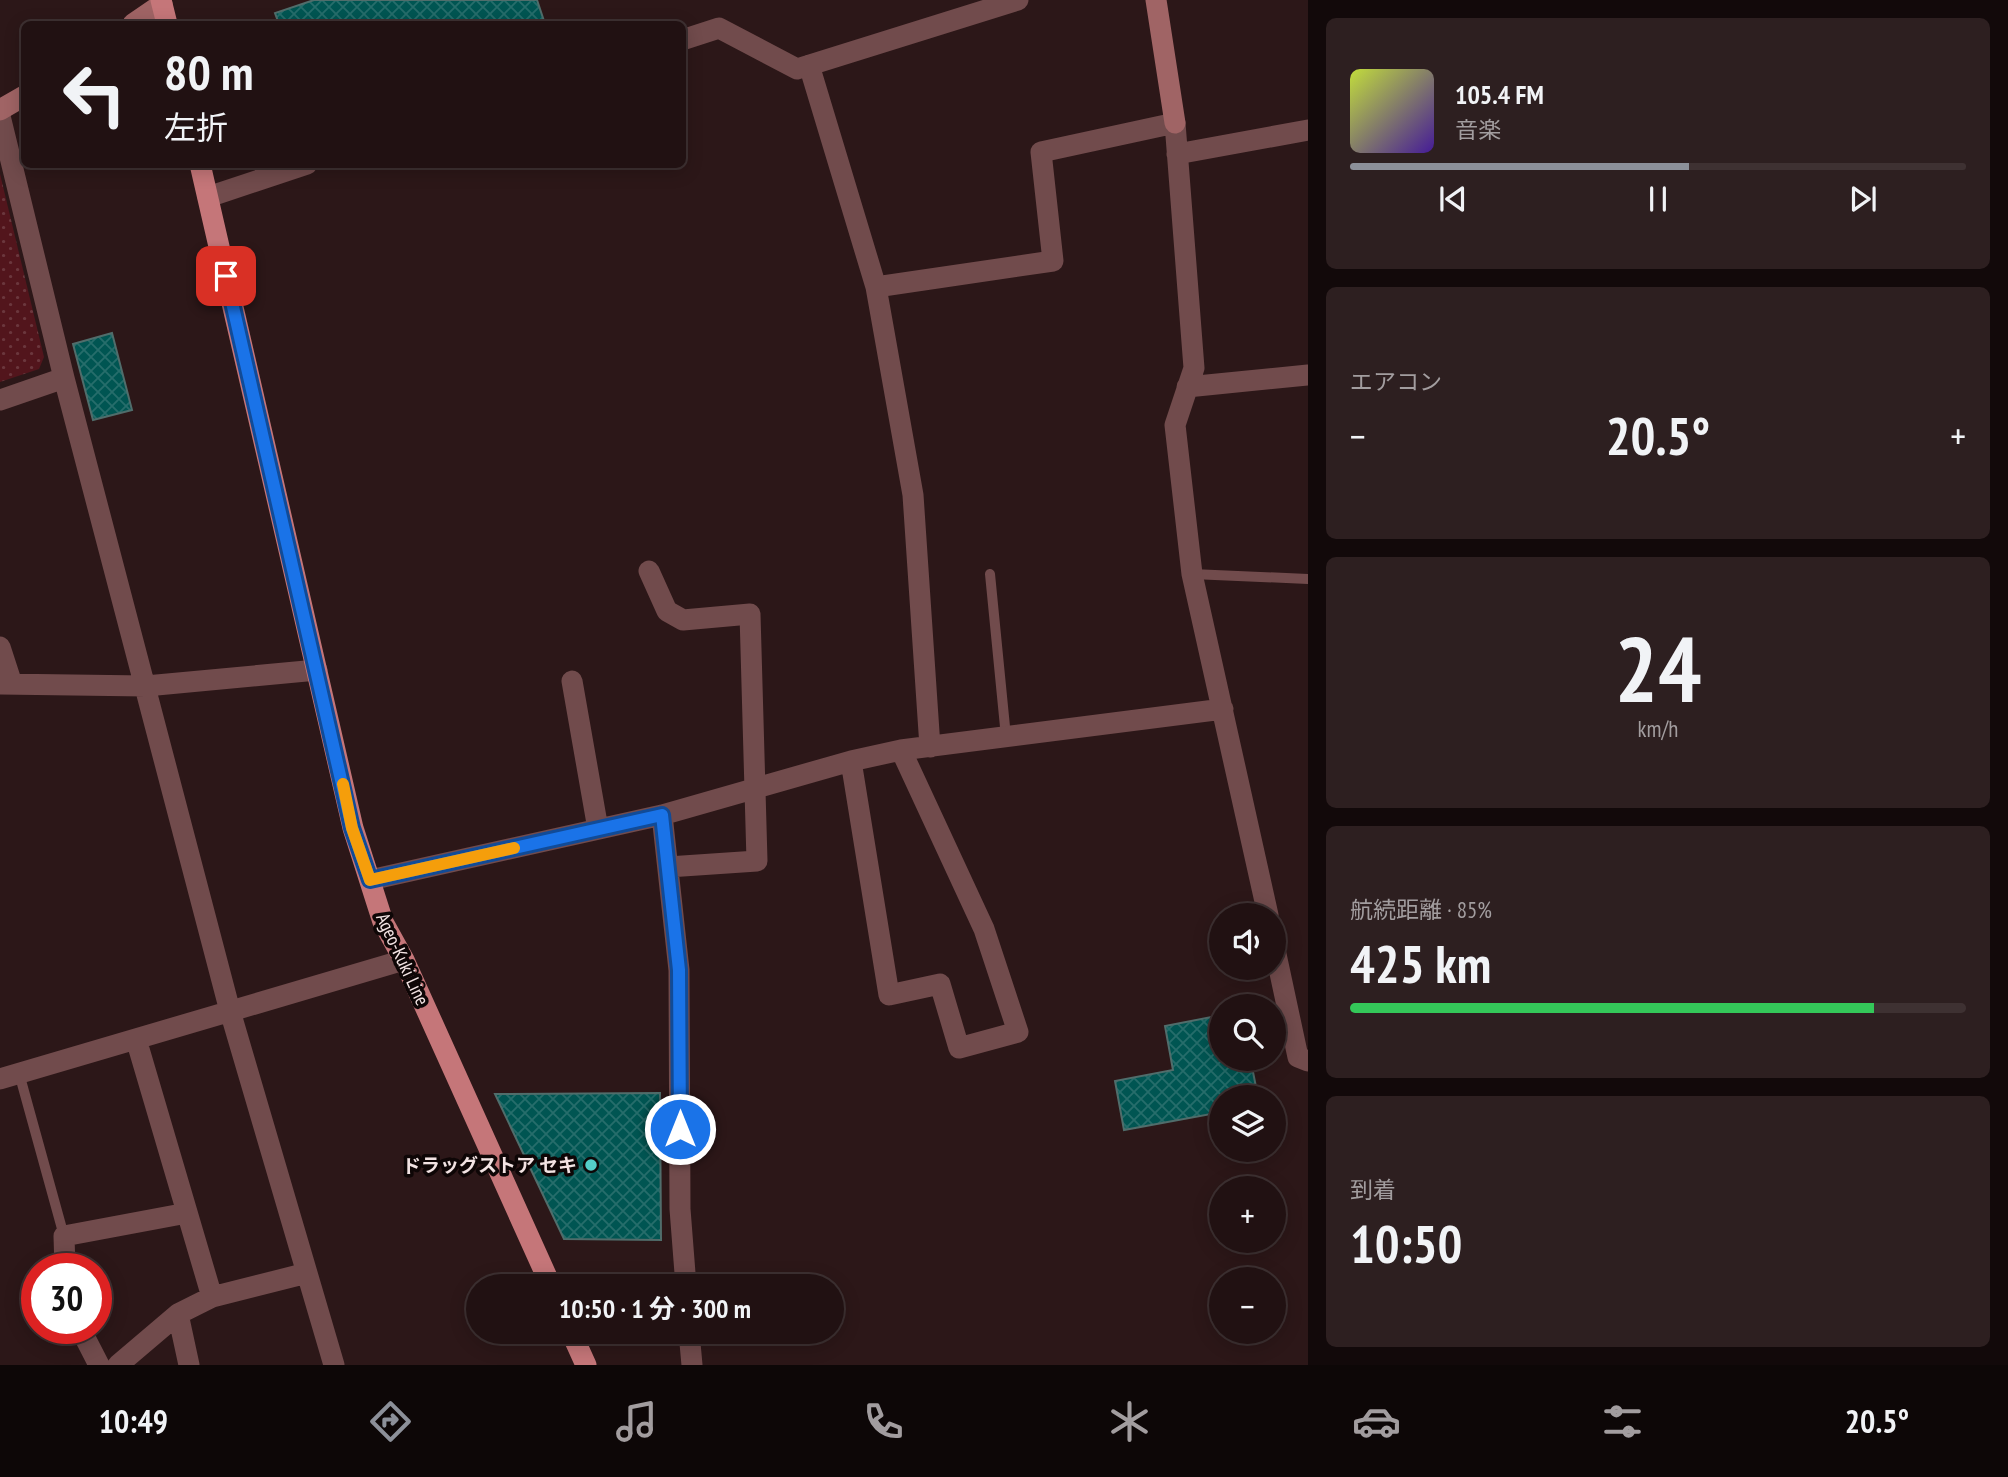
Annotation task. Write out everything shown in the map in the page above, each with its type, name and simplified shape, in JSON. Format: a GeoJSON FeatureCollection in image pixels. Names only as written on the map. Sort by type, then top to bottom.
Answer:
{"type":"FeatureCollection","features":[{"type":"Feature","properties":{"kind":"main road","name":"Ageo-Kuki Line"},"geometry":{"type":"LineString","coordinates":[[201,168],[352,828],[383,922],[404,960],[546,1274]]}},
{"type":"Feature","properties":{"kind":"main road"},"geometry":{"type":"LineString","coordinates":[[576,1344],[586,1365]]}},
{"type":"Feature","properties":{"kind":"street"},"geometry":{"type":"LineString","coordinates":[[686,39],[719,28],[797,69],[1018,0]]}},
{"type":"Feature","properties":{"kind":"street"},"geometry":{"type":"LineString","coordinates":[[1156,0],[1175,123],[1194,368],[1175,425],[1192,574],[1265,903]]}},
{"type":"Feature","properties":{"kind":"street"},"geometry":{"type":"LineString","coordinates":[[140,21],[164,10]]}},
{"type":"Feature","properties":{"kind":"street"},"geometry":{"type":"LineString","coordinates":[[809,65],[876,287],[913,495],[930,747]]}},
{"type":"Feature","properties":{"kind":"street"},"geometry":{"type":"LineString","coordinates":[[0,110],[21,98]]}},
{"type":"Feature","properties":{"kind":"street"},"geometry":{"type":"LineString","coordinates":[[0,116],[64,378],[230,1011],[334,1365]]}},
{"type":"Feature","properties":{"kind":"street"},"geometry":{"type":"LineString","coordinates":[[876,287],[1053,261],[1041,152],[1175,123]]}},
{"type":"Feature","properties":{"kind":"street"},"geometry":{"type":"LineString","coordinates":[[1177,154],[1308,130]]}},
{"type":"Feature","properties":{"kind":"street"},"geometry":{"type":"LineString","coordinates":[[208,197],[295,168]]}},
{"type":"Feature","properties":{"kind":"street"},"geometry":{"type":"LineString","coordinates":[[1188,387],[1308,375]]}},
{"type":"Feature","properties":{"kind":"street"},"geometry":{"type":"LineString","coordinates":[[0,400],[64,378]]}},
{"type":"Feature","properties":{"kind":"street"},"geometry":{"type":"LineString","coordinates":[[649,571],[667,611],[683,620],[750,614],[757,861],[668,867]]}},
{"type":"Feature","properties":{"kind":"street"},"geometry":{"type":"LineString","coordinates":[[0,647],[6,684],[146,686],[317,670]]}},
{"type":"Feature","properties":{"kind":"street"},"geometry":{"type":"LineString","coordinates":[[572,681],[598,829]]}},
{"type":"Feature","properties":{"kind":"street"},"geometry":{"type":"LineString","coordinates":[[370,880],[662,815],[851,761],[901,750],[1223,709]]}},
{"type":"Feature","properties":{"kind":"street"},"geometry":{"type":"LineString","coordinates":[[851,761],[889,995],[940,984],[959,1048],[1018,1032],[984,929],[901,750]]}},
{"type":"Feature","properties":{"kind":"street"},"geometry":{"type":"LineString","coordinates":[[662,815],[679,970],[680,1209],[685,1274]]}},
{"type":"Feature","properties":{"kind":"street"},"geometry":{"type":"LineString","coordinates":[[10,1076],[404,960]]}},
{"type":"Feature","properties":{"kind":"street"},"geometry":{"type":"LineString","coordinates":[[1281,980],[1298,1058],[1308,1061]]}},
{"type":"Feature","properties":{"kind":"street"},"geometry":{"type":"LineString","coordinates":[[136,1039],[212,1297]]}},
{"type":"Feature","properties":{"kind":"street"},"geometry":{"type":"LineString","coordinates":[[65,1253],[64,1236],[187,1213]]}},
{"type":"Feature","properties":{"kind":"street"},"geometry":{"type":"LineString","coordinates":[[118,1365],[178,1314],[212,1297],[307,1273]]}},
{"type":"Feature","properties":{"kind":"street"},"geometry":{"type":"LineString","coordinates":[[178,1314],[189,1365]]}},
{"type":"Feature","properties":{"kind":"street"},"geometry":{"type":"LineString","coordinates":[[88,1344],[99,1365]]}},
{"type":"Feature","properties":{"kind":"street"},"geometry":{"type":"LineString","coordinates":[[690,1344],[692,1365]]}},
{"type":"Feature","properties":{"kind":"lane"},"geometry":{"type":"LineString","coordinates":[[990,574],[1006,737]]}},
{"type":"Feature","properties":{"kind":"lane"},"geometry":{"type":"LineString","coordinates":[[1192,574],[1308,579]]}},
{"type":"Feature","properties":{"kind":"lane"},"geometry":{"type":"LineString","coordinates":[[10,1076],[64,1236]]}},
{"type":"Feature","properties":{"kind":"shaded area"},"geometry":{"type":"Polygon","coordinates":[[[0,174],[44,357],[39,369],[0,382],[0,174]]]}},
{"type":"Feature","properties":{"kind":"building"},"geometry":{"type":"Polygon","coordinates":[[[314,0],[537,0],[544,21],[278,21],[275,13],[314,0]]]}},
{"type":"Feature","properties":{"kind":"building"},"geometry":{"type":"Polygon","coordinates":[[[112,333],[132,410],[93,420],[73,344],[112,333]]]}},
{"type":"Feature","properties":{"kind":"building"},"geometry":{"type":"Polygon","coordinates":[[[1209,1018],[1209,1071],[1253,1071],[1256,1085],[1209,1085],[1209,1114],[1124,1130],[1115,1081],[1173,1070],[1165,1026],[1209,1018]]]}},
{"type":"Feature","properties":{"kind":"building"},"geometry":{"type":"Polygon","coordinates":[[[660,1093],[661,1240],[564,1239],[495,1094],[660,1093]]]}},
{"type":"Feature","properties":{"kind":"slow traffic"},"geometry":{"type":"LineString","coordinates":[[343,784],[352,828],[370,880],[514,848]]}},
{"type":"Feature","properties":{"kind":"place","name":"ドラッグストア セキ"},"geometry":{"type":"Point","coordinates":[591,1165]}},
{"type":"Feature","properties":{"kind":"route"},"geometry":{"type":"LineString","coordinates":[[226,276],[352,828],[370,880],[662,815],[679,970],[680,1129]]}}]}
